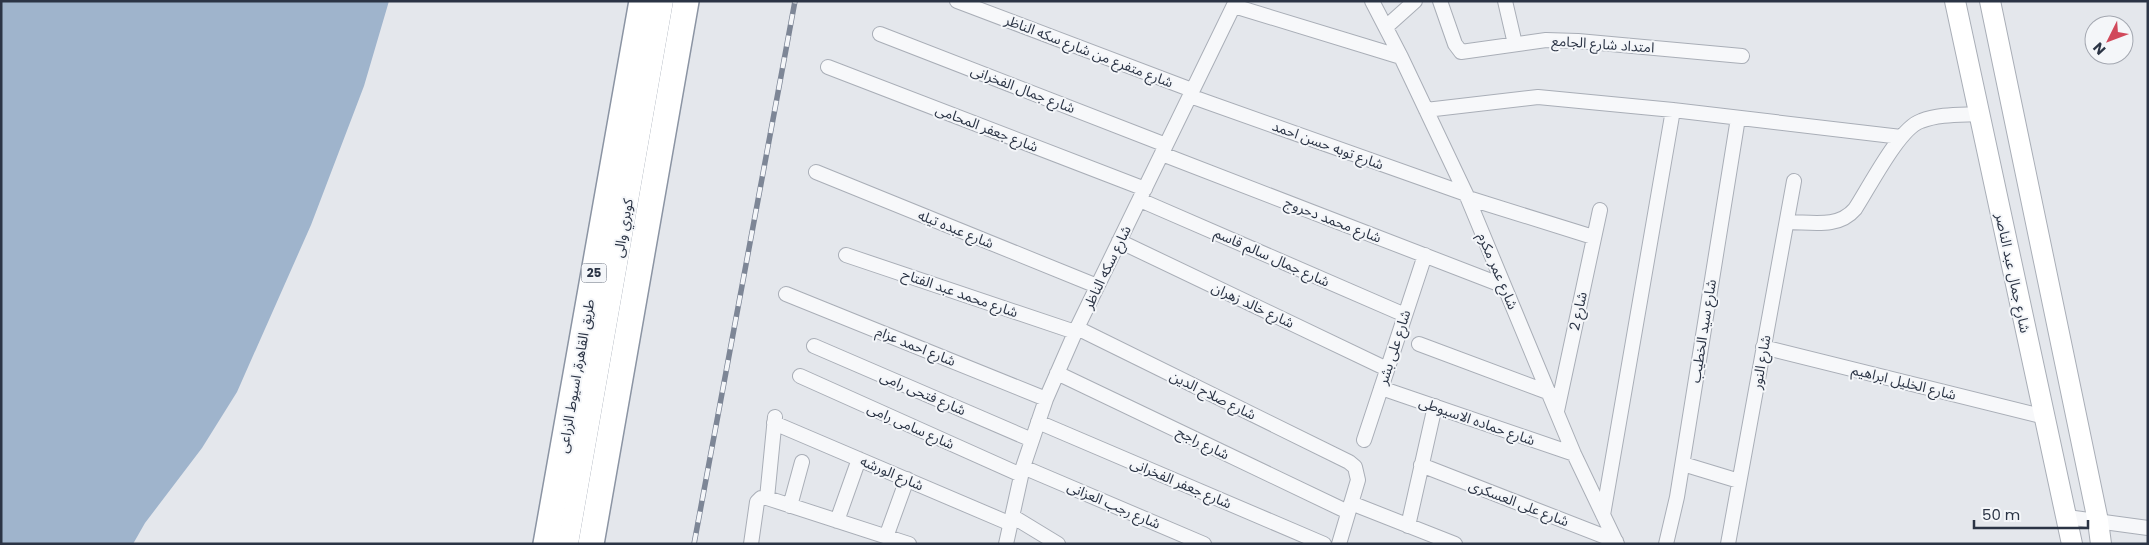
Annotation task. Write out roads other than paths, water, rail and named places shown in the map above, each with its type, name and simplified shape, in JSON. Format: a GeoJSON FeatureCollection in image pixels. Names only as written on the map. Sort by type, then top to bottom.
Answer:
{"type":"FeatureCollection","features":[{"type":"Feature","properties":{"kind":"highway","name":"طريق القاهرة, اسيوط الزراعى"},"geometry":{"type":"LineString","coordinates":[[546,544],[642,1]]}},
{"type":"Feature","properties":{"kind":"highway"},"geometry":{"type":"LineString","coordinates":[[591,544],[686,1]]}},
{"type":"Feature","properties":{"kind":"street","name":"كوبري والى"},"geometry":{"type":"LineString","coordinates":[[568,544],[663,1]]}},
{"type":"Feature","properties":{"kind":"street","name":"شارع متفرع من شارع سكه الناظر"},"geometry":{"type":"LineString","coordinates":[[957,1],[1191,93]]}},
{"type":"Feature","properties":{"kind":"street","name":"شارع عمر مكرم"},"geometry":{"type":"LineString","coordinates":[[1372,1],[1401,57],[1467,196],[1574,454],[1617,542]]}},
{"type":"Feature","properties":{"kind":"street"},"geometry":{"type":"LineString","coordinates":[[1386,27],[1415,1]]}},
{"type":"Feature","properties":{"kind":"street","name":"امتداد شارع الجامع"},"geometry":{"type":"LineString","coordinates":[[1440,1],[1455,44],[1461,52],[1546,40],[1578,41],[1742,56]]}},
{"type":"Feature","properties":{"kind":"street"},"geometry":{"type":"LineString","coordinates":[[1505,1],[1515,44]]}},
{"type":"Feature","properties":{"kind":"street","name":"شارع جمال عبد الناصر"},"geometry":{"type":"LineString","coordinates":[[1955,1],[2072,544]]}},
{"type":"Feature","properties":{"kind":"street"},"geometry":{"type":"LineString","coordinates":[[1990,1],[2098,521],[2101,544]]}},
{"type":"Feature","properties":{"kind":"street"},"geometry":{"type":"LineString","coordinates":[[1235,4],[1401,57]]}},
{"type":"Feature","properties":{"kind":"street","name":"شارع سكه الناظر"},"geometry":{"type":"LineString","coordinates":[[1006,544],[1022,471],[1046,399],[1057,373],[1097,286],[1235,4]]}},
{"type":"Feature","properties":{"kind":"street","name":"شارع جمال الفخرانى"},"geometry":{"type":"LineString","coordinates":[[880,34],[1164,149]]}},
{"type":"Feature","properties":{"kind":"street","name":"شارع جعفر المحامى"},"geometry":{"type":"LineString","coordinates":[[828,67],[1142,194]]}},
{"type":"Feature","properties":{"kind":"street","name":"شارع توبه حسن احمد"},"geometry":{"type":"LineString","coordinates":[[1191,93],[1467,196],[1593,237]]}},
{"type":"Feature","properties":{"kind":"street"},"geometry":{"type":"LineString","coordinates":[[1426,110],[1538,97],[1673,110],[1900,137]]}},
{"type":"Feature","properties":{"kind":"street"},"geometry":{"type":"LineString","coordinates":[[1603,514],[1673,110]]}},
{"type":"Feature","properties":{"kind":"street"},"geometry":{"type":"LineString","coordinates":[[1787,222],[1829,223],[1839,222],[1848,217],[1855,209],[1900,137],[1910,126],[1929,118],[1979,114]]}},
{"type":"Feature","properties":{"kind":"street","name":"شارع سيد الخطيب"},"geometry":{"type":"LineString","coordinates":[[1666,544],[1682,464],[1738,118]]}},
{"type":"Feature","properties":{"kind":"street","name":"شارع محمد دحروج"},"geometry":{"type":"LineString","coordinates":[[1164,149],[1504,286]]}},
{"type":"Feature","properties":{"kind":"street","name":"شارع عبده تيله"},"geometry":{"type":"LineString","coordinates":[[816,172],[1097,286]]}},
{"type":"Feature","properties":{"kind":"street","name":"شارع النور"},"geometry":{"type":"LineString","coordinates":[[1728,544],[1794,181]]}},
{"type":"Feature","properties":{"kind":"street","name":"شارع جمال سالم قاسم"},"geometry":{"type":"LineString","coordinates":[[1142,194],[1405,315]]}},
{"type":"Feature","properties":{"kind":"street","name":"شارع 2"},"geometry":{"type":"LineString","coordinates":[[1556,412],[1600,210]]}},
{"type":"Feature","properties":{"kind":"street","name":"شارع خالد زهران"},"geometry":{"type":"LineString","coordinates":[[1119,241],[1387,368]]}},
{"type":"Feature","properties":{"kind":"street","name":"شارع محمد عبد الفتاح"},"geometry":{"type":"LineString","coordinates":[[846,255],[1076,330]]}},
{"type":"Feature","properties":{"kind":"street","name":"شارع على بشر"},"geometry":{"type":"LineString","coordinates":[[1364,440],[1424,255]]}},
{"type":"Feature","properties":{"kind":"street"},"geometry":{"type":"LineString","coordinates":[[2017,290],[2049,284]]}},
{"type":"Feature","properties":{"kind":"street","name":"شارع احمد عزام"},"geometry":{"type":"LineString","coordinates":[[786,294],[1046,399]]}},
{"type":"Feature","properties":{"kind":"street","name":"شارع صلاح الدين"},"geometry":{"type":"LineString","coordinates":[[1076,330],[1349,462],[1358,473],[1358,480],[1350,508]]}},
{"type":"Feature","properties":{"kind":"street"},"geometry":{"type":"LineString","coordinates":[[1420,344],[1550,393]]}},
{"type":"Feature","properties":{"kind":"street","name":"شارع فتحى رامى"},"geometry":{"type":"LineString","coordinates":[[814,346],[1032,440]]}},
{"type":"Feature","properties":{"kind":"street","name":"شارع الخليل ابراهيم"},"geometry":{"type":"LineString","coordinates":[[1763,347],[2045,417]]}},
{"type":"Feature","properties":{"kind":"street","name":"شارع راجح"},"geometry":{"type":"LineString","coordinates":[[1057,373],[1350,508],[1408,526],[1455,544]]}},
{"type":"Feature","properties":{"kind":"street","name":"شارع سامى رامى"},"geometry":{"type":"LineString","coordinates":[[800,376],[1022,471]]}},
{"type":"Feature","properties":{"kind":"street"},"geometry":{"type":"LineString","coordinates":[[553,544],[574,387]]}},
{"type":"Feature","properties":{"kind":"street","name":"شارع حماده الاسيوطى"},"geometry":{"type":"LineString","coordinates":[[1381,388],[1574,454]]}},
{"type":"Feature","properties":{"kind":"street"},"geometry":{"type":"LineString","coordinates":[[1408,526],[1435,406]]}},
{"type":"Feature","properties":{"kind":"street","name":"شارع الورشه"},"geometry":{"type":"LineString","coordinates":[[767,498],[774,420],[906,479],[1011,520],[1058,544]]}},
{"type":"Feature","properties":{"kind":"street","name":"شارع جعفر الفخرانى"},"geometry":{"type":"LineString","coordinates":[[1038,422],[1324,544]]}},
{"type":"Feature","properties":{"kind":"street"},"geometry":{"type":"LineString","coordinates":[[837,521],[859,459]]}},
{"type":"Feature","properties":{"kind":"street"},"geometry":{"type":"LineString","coordinates":[[790,506],[802,462]]}},
{"type":"Feature","properties":{"kind":"street"},"geometry":{"type":"LineString","coordinates":[[1682,464],[1740,481]]}},
{"type":"Feature","properties":{"kind":"street","name":"شارع على العسكرى"},"geometry":{"type":"LineString","coordinates":[[1422,465],[1617,542]]}},
{"type":"Feature","properties":{"kind":"street","name":"شارع رجب العزانى"},"geometry":{"type":"LineString","coordinates":[[1022,471],[1204,544]]}},
{"type":"Feature","properties":{"kind":"street"},"geometry":{"type":"LineString","coordinates":[[886,537],[906,479]]}},
{"type":"Feature","properties":{"kind":"street"},"geometry":{"type":"LineString","coordinates":[[751,544],[757,502],[761,498],[767,498],[909,544]]}},
{"type":"Feature","properties":{"kind":"street"},"geometry":{"type":"LineString","coordinates":[[1339,544],[1350,508]]}},
{"type":"Feature","properties":{"kind":"street"},"geometry":{"type":"LineString","coordinates":[[2066,517],[2148,528]]}},
{"type":"Feature","properties":{"kind":"water"},"geometry":{"type":"Polygon","coordinates":[[[1,1],[389,1],[364,86],[311,225],[237,392],[202,448],[145,523],[133,544],[1,544],[1,1]]]}},
{"type":"Feature","properties":{"kind":"railway"},"geometry":{"type":"LineString","coordinates":[[694,544],[795,1]]}}]}
